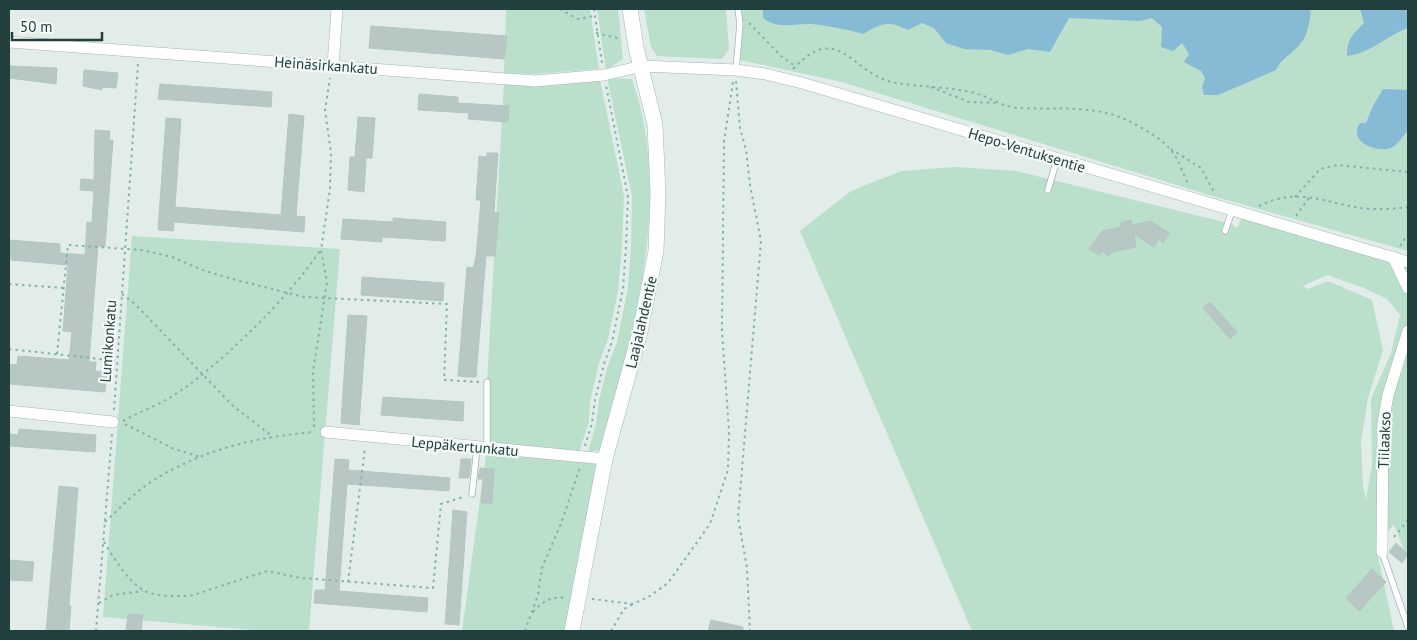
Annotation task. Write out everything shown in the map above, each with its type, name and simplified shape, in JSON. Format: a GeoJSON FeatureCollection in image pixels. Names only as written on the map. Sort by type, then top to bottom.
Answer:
{"type":"FeatureCollection","features":[{"type":"Feature","properties":{"kind":"street"},"geometry":{"type":"LineString","coordinates":[[333,66],[337,9]]}},
{"type":"Feature","properties":{"kind":"street","name":"Laajalahdentie"},"geometry":{"type":"LineString","coordinates":[[572,631],[605,459],[640,332],[656,251],[658,193],[655,125],[636,47],[630,9]]}},
{"type":"Feature","properties":{"kind":"street","name":"Heinäsirkankatu"},"geometry":{"type":"LineString","coordinates":[[9,42],[535,81],[604,75],[642,66]]}},
{"type":"Feature","properties":{"kind":"street","name":"Hepo-Ventuksentie"},"geometry":{"type":"LineString","coordinates":[[642,66],[736,70],[784,78],[1408,262]]}},
{"type":"Feature","properties":{"kind":"street"},"geometry":{"type":"LineString","coordinates":[[1393,257],[1408,288]]}},
{"type":"Feature","properties":{"kind":"street","name":"Tiilaakso"},"geometry":{"type":"LineString","coordinates":[[1382,552],[1383,424],[1388,395],[1408,330]]}},
{"type":"Feature","properties":{"kind":"street"},"geometry":{"type":"LineString","coordinates":[[9,411],[113,422]]}},
{"type":"Feature","properties":{"kind":"street","name":"Leppäkertunkatu"},"geometry":{"type":"LineString","coordinates":[[320,432],[605,459]]}},
{"type":"Feature","properties":{"kind":"lane"},"geometry":{"type":"LineString","coordinates":[[736,70],[740,24],[738,9]]}},
{"type":"Feature","properties":{"kind":"lane"},"geometry":{"type":"LineString","coordinates":[[1048,190],[1057,159]]}},
{"type":"Feature","properties":{"kind":"lane"},"geometry":{"type":"LineString","coordinates":[[1226,231],[1238,212]]}},
{"type":"Feature","properties":{"kind":"lane"},"geometry":{"type":"LineString","coordinates":[[472,494],[482,448],[487,382]]}},
{"type":"Feature","properties":{"kind":"lane"},"geometry":{"type":"LineString","coordinates":[[1382,552],[1408,626]]}},
{"type":"Feature","properties":{"kind":"path"},"geometry":{"type":"LineString","coordinates":[[560,9],[578,19],[594,16]]}},
{"type":"Feature","properties":{"kind":"path"},"geometry":{"type":"LineString","coordinates":[[525,631],[538,594],[542,568],[572,494],[583,456],[592,423],[601,373],[612,342],[623,289],[628,196],[596,33],[594,9]]}},
{"type":"Feature","properties":{"kind":"path"},"geometry":{"type":"LineString","coordinates":[[748,21],[781,56],[795,66]]}},
{"type":"Feature","properties":{"kind":"path"},"geometry":{"type":"LineString","coordinates":[[596,33],[621,39],[636,47]]}},
{"type":"Feature","properties":{"kind":"path"},"geometry":{"type":"LineString","coordinates":[[784,78],[806,56],[821,48],[840,50],[876,77],[896,82],[975,93],[1017,108],[1071,108],[1104,112],[1129,121],[1201,168],[1218,197]]}},
{"type":"Feature","properties":{"kind":"path","name":"Lumikonkatu"},"geometry":{"type":"LineString","coordinates":[[96,631],[118,361],[138,51]]}},
{"type":"Feature","properties":{"kind":"path"},"geometry":{"type":"LineString","coordinates":[[105,522],[154,480],[200,457],[238,444],[272,436],[320,432],[313,372],[327,282],[321,250],[328,209],[331,153],[325,110],[333,66]]}},
{"type":"Feature","properties":{"kind":"path"},"geometry":{"type":"LineString","coordinates":[[611,631],[624,609],[650,596],[668,583],[690,555],[710,524],[728,470],[730,431],[722,331],[724,142],[736,70]]}},
{"type":"Feature","properties":{"kind":"path"},"geometry":{"type":"LineString","coordinates":[[736,70],[740,128],[746,150],[750,185],[761,241],[738,517],[747,568],[750,631]]}},
{"type":"Feature","properties":{"kind":"path"},"geometry":{"type":"LineString","coordinates":[[927,85],[969,102],[1000,103]]}},
{"type":"Feature","properties":{"kind":"path"},"geometry":{"type":"LineString","coordinates":[[1171,149],[1198,201]]}},
{"type":"Feature","properties":{"kind":"path"},"geometry":{"type":"LineString","coordinates":[[1295,197],[1320,169],[1336,164],[1408,172]]}},
{"type":"Feature","properties":{"kind":"path"},"geometry":{"type":"LineString","coordinates":[[1238,212],[1282,196],[1309,198],[1362,208],[1408,207]]}},
{"type":"Feature","properties":{"kind":"path"},"geometry":{"type":"LineString","coordinates":[[1289,227],[1309,198]]}},
{"type":"Feature","properties":{"kind":"path"},"geometry":{"type":"LineString","coordinates":[[1393,257],[1408,234]]}},
{"type":"Feature","properties":{"kind":"path"},"geometry":{"type":"LineString","coordinates":[[57,354],[68,245],[142,250],[172,257],[205,270],[284,294],[411,304],[447,304],[444,380],[487,382]]}},
{"type":"Feature","properties":{"kind":"path"},"geometry":{"type":"LineString","coordinates":[[200,457],[172,448],[121,422],[171,396],[200,374],[243,337],[284,294],[321,250]]}},
{"type":"Feature","properties":{"kind":"path"},"geometry":{"type":"LineString","coordinates":[[9,284],[64,288]]}},
{"type":"Feature","properties":{"kind":"path"},"geometry":{"type":"LineString","coordinates":[[122,294],[233,406],[272,436]]}},
{"type":"Feature","properties":{"kind":"path"},"geometry":{"type":"LineString","coordinates":[[9,349],[118,361]]}},
{"type":"Feature","properties":{"kind":"path"},"geometry":{"type":"LineString","coordinates":[[348,582],[366,437]]}},
{"type":"Feature","properties":{"kind":"path"},"geometry":{"type":"LineString","coordinates":[[98,603],[113,595],[143,591],[180,597],[210,590],[267,571],[301,578],[434,588],[441,504],[472,494]]}},
{"type":"Feature","properties":{"kind":"path"},"geometry":{"type":"LineString","coordinates":[[1382,552],[1408,520]]}},
{"type":"Feature","properties":{"kind":"path"},"geometry":{"type":"LineString","coordinates":[[104,542],[118,564],[143,591]]}},
{"type":"Feature","properties":{"kind":"path"},"geometry":{"type":"LineString","coordinates":[[533,612],[542,602],[556,597],[580,596],[633,604]]}},
{"type":"Feature","properties":{"kind":"green space"},"geometry":{"type":"Polygon","coordinates":[[[506,9],[590,9],[599,69],[534,74],[504,73],[506,9]]]}},
{"type":"Feature","properties":{"kind":"green space"},"geometry":{"type":"Polygon","coordinates":[[[597,9],[618,9],[623,59],[606,70],[597,9]]]}},
{"type":"Feature","properties":{"kind":"green space"},"geometry":{"type":"Polygon","coordinates":[[[644,9],[726,9],[729,49],[722,59],[657,56],[651,47],[644,9]]]}},
{"type":"Feature","properties":{"kind":"green space"},"geometry":{"type":"Polygon","coordinates":[[[733,9],[1408,9],[1408,251],[1209,195],[842,82],[740,60],[739,14],[733,9]]]}},
{"type":"Feature","properties":{"kind":"green space"},"geometry":{"type":"Polygon","coordinates":[[[607,78],[632,79],[644,125],[649,171],[649,218],[644,266],[636,313],[625,359],[601,450],[588,452],[596,424],[599,400],[608,365],[617,342],[628,288],[631,246],[632,196],[607,78]]]}},
{"type":"Feature","properties":{"kind":"green space"},"geometry":{"type":"Polygon","coordinates":[[[600,80],[624,196],[618,291],[608,339],[599,363],[590,401],[589,422],[579,452],[487,443],[487,382],[504,83],[600,80]]]}},
{"type":"Feature","properties":{"kind":"green space"},"geometry":{"type":"Polygon","coordinates":[[[955,167],[1016,171],[1232,224],[1237,228],[1244,214],[1408,262],[1408,561],[1394,524],[1376,546],[1394,631],[972,631],[800,231],[851,191],[901,171],[955,167]],[[1327,275],[1303,286],[1308,289],[1328,281],[1372,300],[1383,350],[1368,398],[1361,442],[1363,486],[1366,500],[1372,464],[1371,399],[1391,353],[1400,315],[1387,299],[1364,288],[1327,275]]]}},
{"type":"Feature","properties":{"kind":"green space"},"geometry":{"type":"Polygon","coordinates":[[[132,236],[340,249],[309,631],[264,631],[103,617],[132,236]]]}},
{"type":"Feature","properties":{"kind":"green space"},"geometry":{"type":"Polygon","coordinates":[[[487,448],[605,459],[572,631],[462,631],[487,448]]]}},
{"type":"Feature","properties":{"kind":"water"},"geometry":{"type":"Polygon","coordinates":[[[763,9],[1308,9],[1311,12],[1308,28],[1303,40],[1281,62],[1276,70],[1218,95],[1204,95],[1202,87],[1205,78],[1201,71],[1184,62],[1189,54],[1182,43],[1173,51],[1161,47],[1162,27],[1152,18],[1140,21],[1069,18],[1050,52],[1028,49],[1008,55],[991,50],[964,49],[946,43],[934,28],[922,23],[908,30],[895,25],[885,24],[863,34],[812,24],[775,24],[763,18],[763,9]]]}},
{"type":"Feature","properties":{"kind":"water"},"geometry":{"type":"Polygon","coordinates":[[[1360,9],[1408,9],[1408,28],[1371,48],[1347,56],[1351,37],[1364,23],[1360,9]]]}},
{"type":"Feature","properties":{"kind":"water"},"geometry":{"type":"Polygon","coordinates":[[[1383,89],[1408,90],[1408,131],[1393,147],[1378,149],[1360,141],[1357,136],[1357,130],[1360,123],[1366,123],[1383,89]]]}},
{"type":"Feature","properties":{"kind":"building"},"geometry":{"type":"Polygon","coordinates":[[[371,26],[507,36],[504,59],[369,48],[371,26]]]}},
{"type":"Feature","properties":{"kind":"building"},"geometry":{"type":"Polygon","coordinates":[[[9,66],[57,68],[56,84],[9,78],[9,66]]]}},
{"type":"Feature","properties":{"kind":"building"},"geometry":{"type":"Polygon","coordinates":[[[84,70],[118,73],[116,88],[102,87],[102,90],[83,86],[84,70]]]}},
{"type":"Feature","properties":{"kind":"building"},"geometry":{"type":"Polygon","coordinates":[[[160,84],[272,92],[271,107],[158,99],[160,84]]]}},
{"type":"Feature","properties":{"kind":"building"},"geometry":{"type":"Polygon","coordinates":[[[419,94],[458,97],[458,103],[509,106],[508,122],[468,119],[469,113],[418,110],[419,94]]]}},
{"type":"Feature","properties":{"kind":"building"},"geometry":{"type":"Polygon","coordinates":[[[289,114],[304,116],[296,216],[305,217],[304,232],[174,222],[173,231],[158,230],[166,118],[181,119],[175,207],[281,215],[289,114]]]}},
{"type":"Feature","properties":{"kind":"building"},"geometry":{"type":"Polygon","coordinates":[[[358,117],[375,118],[372,158],[366,158],[364,192],[348,190],[350,157],[355,157],[358,117]]]}},
{"type":"Feature","properties":{"kind":"building"},"geometry":{"type":"Polygon","coordinates":[[[95,130],[110,131],[109,140],[113,140],[105,247],[98,246],[89,362],[96,362],[95,371],[107,372],[105,392],[9,384],[9,364],[17,365],[18,356],[69,360],[72,332],[63,331],[68,265],[11,260],[9,240],[60,244],[60,253],[85,255],[87,222],[92,223],[94,191],[80,190],[81,179],[94,180],[95,130]]]}},
{"type":"Feature","properties":{"kind":"building"},"geometry":{"type":"Polygon","coordinates":[[[487,153],[498,153],[494,212],[499,213],[495,256],[486,256],[476,377],[466,377],[458,376],[467,267],[473,268],[476,257],[481,200],[476,200],[479,156],[487,157],[487,153]]]}},
{"type":"Feature","properties":{"kind":"building"},"geometry":{"type":"Polygon","coordinates":[[[393,218],[446,222],[445,241],[382,237],[382,242],[341,239],[343,219],[393,222],[393,218]]]}},
{"type":"Feature","properties":{"kind":"building"},"geometry":{"type":"Polygon","coordinates":[[[1131,220],[1132,225],[1151,221],[1169,233],[1163,243],[1159,239],[1154,247],[1134,234],[1136,247],[1112,252],[1109,256],[1102,251],[1099,255],[1089,249],[1102,231],[1121,227],[1120,223],[1131,220]]]}},
{"type":"Feature","properties":{"kind":"building"},"geometry":{"type":"Polygon","coordinates":[[[362,277],[444,283],[443,301],[361,295],[362,277]]]}},
{"type":"Feature","properties":{"kind":"building"},"geometry":{"type":"Polygon","coordinates":[[[1210,302],[1237,332],[1230,339],[1203,308],[1210,302]]]}},
{"type":"Feature","properties":{"kind":"building"},"geometry":{"type":"Polygon","coordinates":[[[348,315],[367,316],[359,425],[341,423],[348,315]]]}},
{"type":"Feature","properties":{"kind":"building"},"geometry":{"type":"Polygon","coordinates":[[[383,397],[464,402],[463,421],[381,415],[383,397]]]}},
{"type":"Feature","properties":{"kind":"building"},"geometry":{"type":"Polygon","coordinates":[[[19,429],[96,435],[95,452],[9,446],[10,434],[18,435],[19,429]]]}},
{"type":"Feature","properties":{"kind":"building"},"geometry":{"type":"Polygon","coordinates":[[[335,459],[349,460],[348,470],[450,478],[449,491],[347,484],[339,591],[428,598],[427,612],[314,603],[315,590],[325,590],[335,459]]]}},
{"type":"Feature","properties":{"kind":"building"},"geometry":{"type":"Polygon","coordinates":[[[461,459],[471,459],[469,478],[459,478],[461,459]]]}},
{"type":"Feature","properties":{"kind":"building"},"geometry":{"type":"Polygon","coordinates":[[[480,468],[494,469],[492,503],[481,503],[483,479],[478,479],[480,468]]]}},
{"type":"Feature","properties":{"kind":"building"},"geometry":{"type":"Polygon","coordinates":[[[59,486],[78,488],[69,606],[71,606],[69,631],[46,631],[59,486]]]}},
{"type":"Feature","properties":{"kind":"building"},"geometry":{"type":"Polygon","coordinates":[[[453,510],[467,512],[459,625],[445,624],[453,510]]]}},
{"type":"Feature","properties":{"kind":"building"},"geometry":{"type":"Polygon","coordinates":[[[1396,543],[1408,554],[1402,563],[1389,552],[1396,543]]]}},
{"type":"Feature","properties":{"kind":"building"},"geometry":{"type":"Polygon","coordinates":[[[9,560],[34,562],[32,581],[9,580],[9,560]]]}},
{"type":"Feature","properties":{"kind":"building"},"geometry":{"type":"Polygon","coordinates":[[[1372,569],[1386,582],[1359,611],[1346,598],[1372,569]]]}},
{"type":"Feature","properties":{"kind":"building"},"geometry":{"type":"Polygon","coordinates":[[[128,614],[143,615],[141,631],[126,631],[128,614]]]}},
{"type":"Feature","properties":{"kind":"building"},"geometry":{"type":"Polygon","coordinates":[[[711,620],[743,627],[743,631],[708,631],[711,620]]]}}]}
